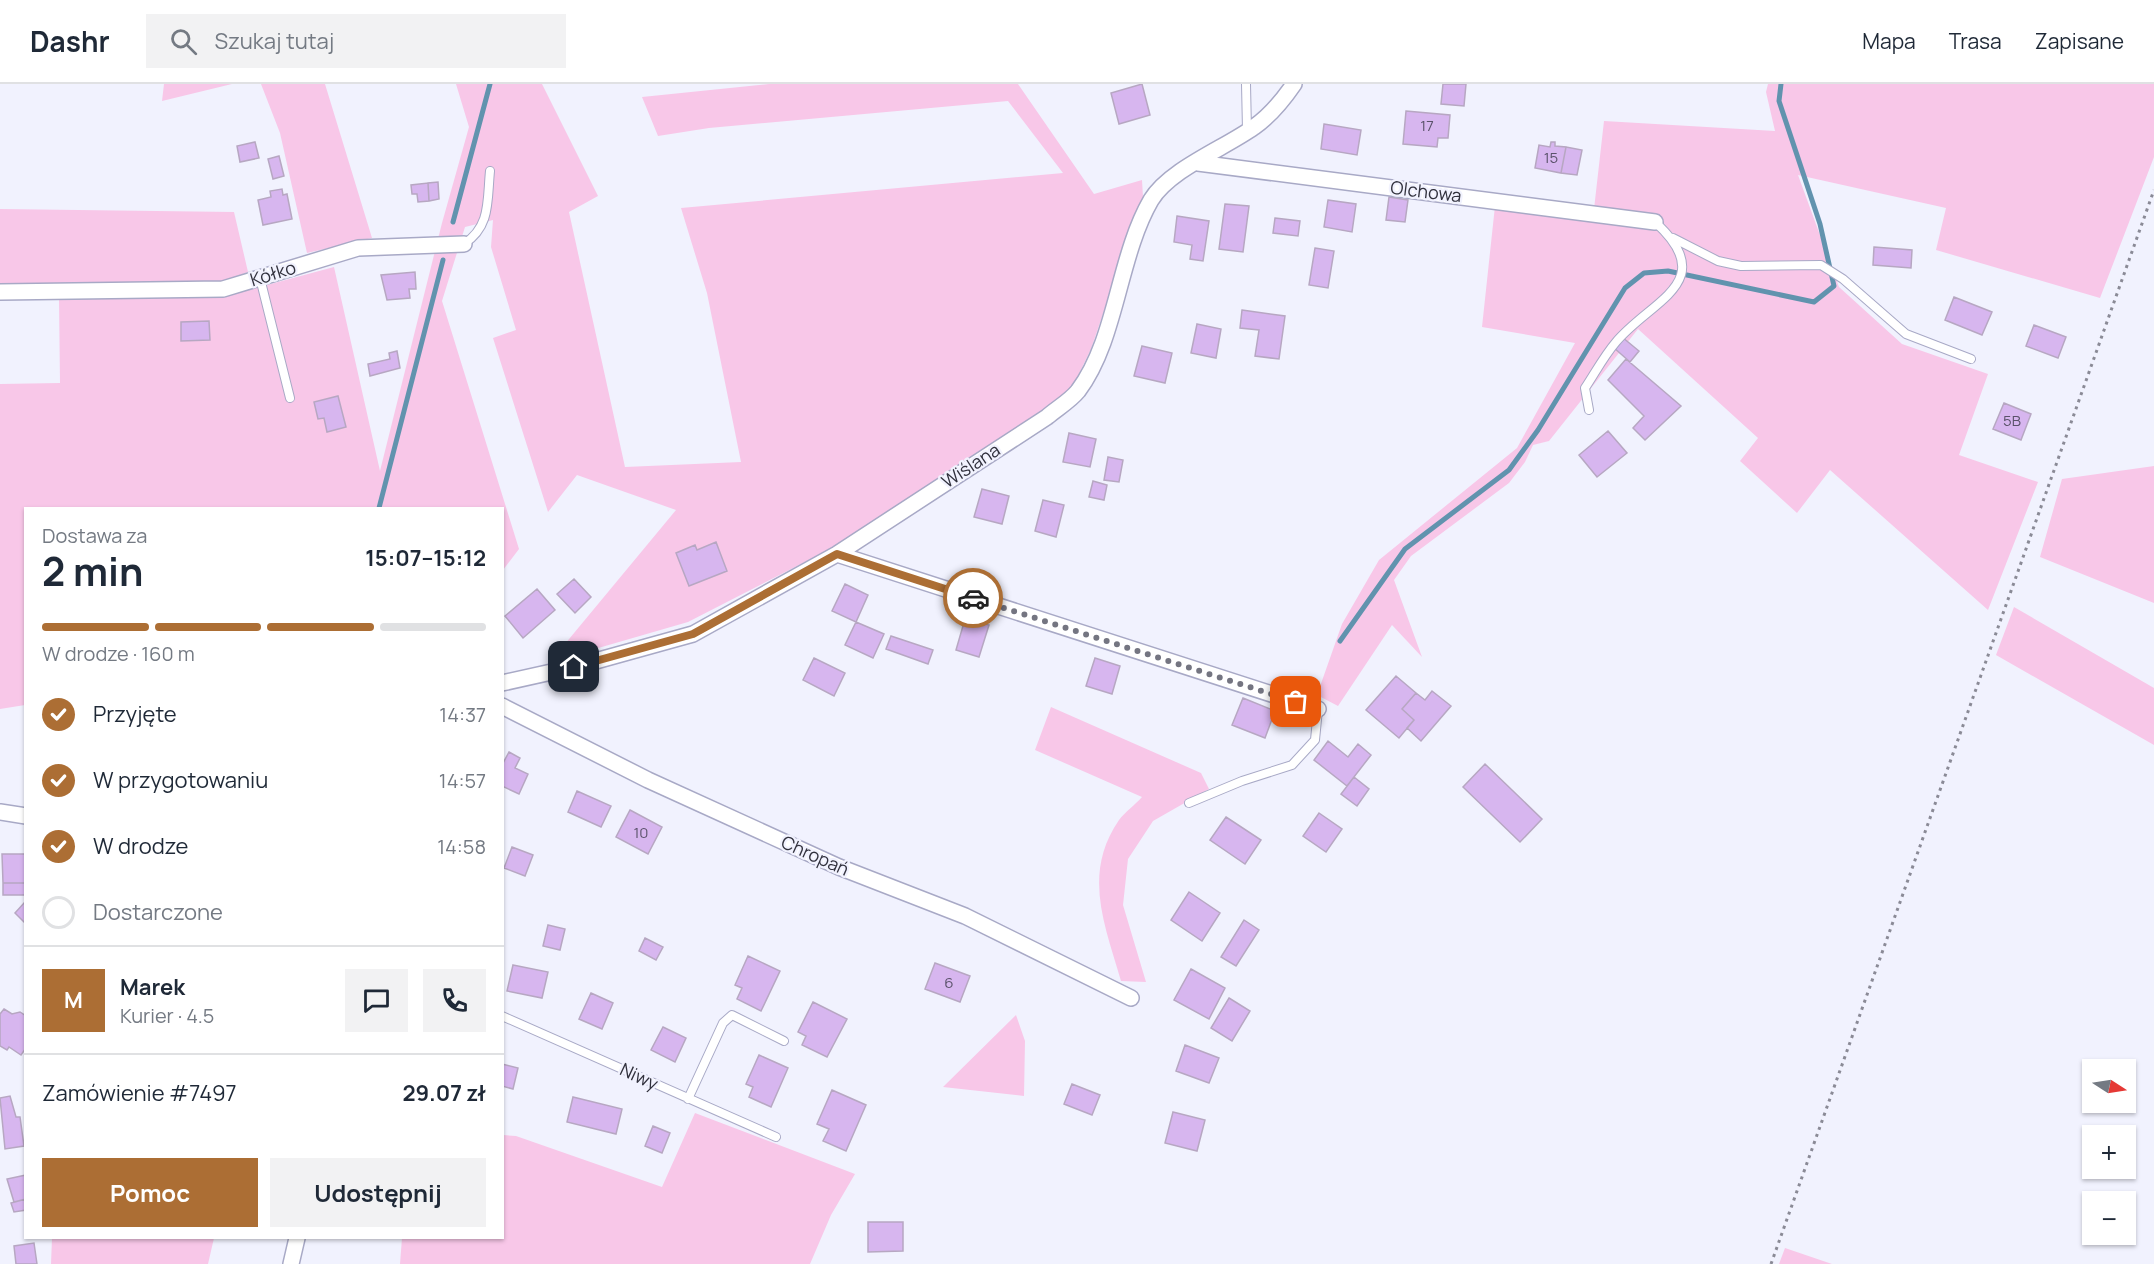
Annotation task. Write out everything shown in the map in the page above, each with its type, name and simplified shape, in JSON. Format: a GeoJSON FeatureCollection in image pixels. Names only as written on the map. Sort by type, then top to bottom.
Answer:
{"type":"FeatureCollection","features":[{"type":"Feature","properties":{"kind":"street","name":"Wiślana"},"geometry":{"type":"LineString","coordinates":[[504,683],[574,667],[693,634],[837,554],[1047,417],[1077,392],[1098,354],[1136,234],[1152,198],[1176,175],[1247,132],[1282,101],[1294,84]]}},
{"type":"Feature","properties":{"kind":"street","name":"Olchowa"},"geometry":{"type":"LineString","coordinates":[[1198,163],[1655,222]]}},
{"type":"Feature","properties":{"kind":"street","name":"Kółko"},"geometry":{"type":"LineString","coordinates":[[0,292],[223,289],[358,248],[464,244]]}},
{"type":"Feature","properties":{"kind":"street"},"geometry":{"type":"LineString","coordinates":[[837,554],[1318,709]]}},
{"type":"Feature","properties":{"kind":"street","name":"Chropań"},"geometry":{"type":"LineString","coordinates":[[504,707],[648,780],[839,867],[965,916],[1131,998]]}},
{"type":"Feature","properties":{"kind":"street"},"geometry":{"type":"LineString","coordinates":[[0,812],[24,816]]}},
{"type":"Feature","properties":{"kind":"street"},"geometry":{"type":"LineString","coordinates":[[291,1264],[297,1239]]}},
{"type":"Feature","properties":{"kind":"lane"},"geometry":{"type":"LineString","coordinates":[[1246,84],[1247,132]]}},
{"type":"Feature","properties":{"kind":"lane","name":"Kółko"},"geometry":{"type":"LineString","coordinates":[[464,244],[476,236],[482,226],[486,214],[490,171]]}},
{"type":"Feature","properties":{"kind":"lane"},"geometry":{"type":"LineString","coordinates":[[1655,222],[1673,238],[1718,261],[1741,266],[1821,265],[1843,279],[1906,334],[1971,359]]}},
{"type":"Feature","properties":{"kind":"lane"},"geometry":{"type":"LineString","coordinates":[[1589,410],[1585,388],[1616,342],[1675,288],[1682,272],[1681,256],[1673,238]]}},
{"type":"Feature","properties":{"kind":"lane"},"geometry":{"type":"LineString","coordinates":[[260,278],[290,398]]}},
{"type":"Feature","properties":{"kind":"lane"},"geometry":{"type":"LineString","coordinates":[[1189,803],[1242,781],[1292,765],[1315,740],[1318,709]]}},
{"type":"Feature","properties":{"kind":"lane"},"geometry":{"type":"LineString","coordinates":[[688,1099],[723,1023],[732,1015],[784,1041]]}},
{"type":"Feature","properties":{"kind":"lane","name":"Niwy"},"geometry":{"type":"LineString","coordinates":[[504,1017],[776,1137]]}},
{"type":"Feature","properties":{"kind":"path"},"geometry":{"type":"LineString","coordinates":[[1771,1264],[2154,190]]}},
{"type":"Feature","properties":{"kind":"shaded area"},"geometry":{"type":"Polygon","coordinates":[[[164,84],[232,84],[162,101],[164,84]]]}},
{"type":"Feature","properties":{"kind":"shaded area"},"geometry":{"type":"Polygon","coordinates":[[[261,84],[325,84],[372,238],[307,253],[280,133],[261,84]]]}},
{"type":"Feature","properties":{"kind":"shaded area"},"geometry":{"type":"Polygon","coordinates":[[[456,84],[542,84],[598,196],[569,212],[625,467],[741,462],[707,293],[681,208],[1063,173],[1008,101],[709,128],[658,136],[642,97],[769,84],[1018,84],[1094,194],[1142,180],[1143,197],[1091,349],[1072,388],[1034,417],[826,551],[688,622],[550,662],[676,510],[577,475],[548,512],[493,338],[516,330],[491,247],[493,220],[465,227],[442,301],[519,549],[504,569],[504,507],[24,507],[24,705],[0,709],[0,384],[60,383],[59,299],[222,297],[334,267],[380,471],[442,223],[469,127],[456,84]]]}},
{"type":"Feature","properties":{"kind":"shaded area"},"geometry":{"type":"Polygon","coordinates":[[[1768,84],[2154,84],[2154,157],[2100,298],[1936,250],[1946,208],[1798,175],[1839,287],[1902,344],[1988,374],[1959,455],[2038,482],[1988,610],[1830,470],[1797,513],[1740,461],[1758,438],[1638,329],[1549,441],[1533,445],[1525,462],[1509,483],[1411,556],[1394,580],[1422,657],[1392,625],[1338,706],[1317,695],[1342,624],[1379,560],[1517,448],[1575,343],[1482,327],[1495,206],[1593,218],[1604,121],[1775,131],[1766,92],[1768,84]]]}},
{"type":"Feature","properties":{"kind":"shaded area"},"geometry":{"type":"Polygon","coordinates":[[[0,209],[234,212],[248,272],[218,283],[0,283],[0,209]]]}},
{"type":"Feature","properties":{"kind":"shaded area"},"geometry":{"type":"Polygon","coordinates":[[[2154,466],[2154,603],[2040,557],[2062,479],[2154,466]]]}},
{"type":"Feature","properties":{"kind":"shaded area"},"geometry":{"type":"Polygon","coordinates":[[[2014,607],[2154,688],[2154,745],[1996,655],[2014,607]]]}},
{"type":"Feature","properties":{"kind":"shaded area"},"geometry":{"type":"Polygon","coordinates":[[[1051,707],[1201,773],[1209,789],[1153,821],[1128,859],[1123,905],[1146,982],[1121,981],[1104,920],[1099,880],[1101,860],[1108,840],[1119,820],[1142,797],[1035,750],[1051,707]]]}},
{"type":"Feature","properties":{"kind":"shaded area"},"geometry":{"type":"Polygon","coordinates":[[[1016,1015],[1025,1041],[1024,1096],[943,1087],[1016,1015]]]}},
{"type":"Feature","properties":{"kind":"shaded area"},"geometry":{"type":"Polygon","coordinates":[[[695,1113],[855,1174],[831,1215],[810,1264],[400,1264],[402,1239],[504,1239],[504,1135],[516,1136],[662,1187],[695,1113]]]}},
{"type":"Feature","properties":{"kind":"shaded area"},"geometry":{"type":"Polygon","coordinates":[[[52,1239],[214,1239],[208,1264],[51,1264],[52,1239]]]}},
{"type":"Feature","properties":{"kind":"shaded area"},"geometry":{"type":"Polygon","coordinates":[[[1785,1248],[1832,1264],[1779,1264],[1785,1248]]]}},
{"type":"Feature","properties":{"kind":"building"},"geometry":{"type":"Polygon","coordinates":[[[1142,84],[1150,115],[1119,124],[1111,93],[1142,84]]]}},
{"type":"Feature","properties":{"kind":"building"},"geometry":{"type":"Polygon","coordinates":[[[1443,84],[1466,84],[1464,106],[1441,104],[1443,84]]]}},
{"type":"Feature","properties":{"kind":"building"},"geometry":{"type":"Polygon","coordinates":[[[1406,111],[1450,115],[1448,138],[1438,138],[1437,147],[1403,144],[1406,111]]]}},
{"type":"Feature","properties":{"kind":"building"},"geometry":{"type":"Polygon","coordinates":[[[1324,124],[1361,130],[1357,155],[1321,149],[1324,124]]]}},
{"type":"Feature","properties":{"kind":"building"},"geometry":{"type":"Polygon","coordinates":[[[255,142],[259,158],[240,162],[237,146],[255,142]]]}},
{"type":"Feature","properties":{"kind":"building"},"geometry":{"type":"Polygon","coordinates":[[[1551,142],[1555,142],[1555,146],[1566,147],[1561,173],[1535,168],[1539,145],[1550,147],[1551,142]]]}},
{"type":"Feature","properties":{"kind":"building"},"geometry":{"type":"Polygon","coordinates":[[[1566,147],[1582,150],[1577,175],[1561,173],[1566,147]]]}},
{"type":"Feature","properties":{"kind":"building"},"geometry":{"type":"Polygon","coordinates":[[[279,156],[284,176],[273,179],[268,159],[279,156]]]}},
{"type":"Feature","properties":{"kind":"building"},"geometry":{"type":"Polygon","coordinates":[[[438,182],[439,199],[429,201],[428,183],[438,182]]]}},
{"type":"Feature","properties":{"kind":"building"},"geometry":{"type":"Polygon","coordinates":[[[428,183],[429,201],[418,202],[417,194],[412,194],[411,185],[428,183]]]}},
{"type":"Feature","properties":{"kind":"building"},"geometry":{"type":"Polygon","coordinates":[[[282,189],[283,195],[287,194],[292,219],[263,225],[258,200],[271,197],[270,191],[282,189]]]}},
{"type":"Feature","properties":{"kind":"building"},"geometry":{"type":"Polygon","coordinates":[[[1389,197],[1408,200],[1405,222],[1386,220],[1389,197]]]}},
{"type":"Feature","properties":{"kind":"building"},"geometry":{"type":"Polygon","coordinates":[[[1328,200],[1356,204],[1352,232],[1324,227],[1328,200]]]}},
{"type":"Feature","properties":{"kind":"building"},"geometry":{"type":"Polygon","coordinates":[[[1225,204],[1249,206],[1243,252],[1219,249],[1225,204]]]}},
{"type":"Feature","properties":{"kind":"building"},"geometry":{"type":"Polygon","coordinates":[[[1177,216],[1209,221],[1203,261],[1190,259],[1192,245],[1174,242],[1177,216]]]}},
{"type":"Feature","properties":{"kind":"building"},"geometry":{"type":"Polygon","coordinates":[[[1275,218],[1300,221],[1298,236],[1273,233],[1275,218]]]}},
{"type":"Feature","properties":{"kind":"building"},"geometry":{"type":"Polygon","coordinates":[[[1874,247],[1912,250],[1911,268],[1873,265],[1874,247]]]}},
{"type":"Feature","properties":{"kind":"building"},"geometry":{"type":"Polygon","coordinates":[[[1315,248],[1334,251],[1328,288],[1309,285],[1315,248]]]}},
{"type":"Feature","properties":{"kind":"building"},"geometry":{"type":"Polygon","coordinates":[[[415,272],[416,289],[409,289],[410,298],[387,300],[381,275],[415,272]]]}},
{"type":"Feature","properties":{"kind":"building"},"geometry":{"type":"Polygon","coordinates":[[[1954,297],[1992,312],[1982,335],[1945,320],[1954,297]]]}},
{"type":"Feature","properties":{"kind":"building"},"geometry":{"type":"Polygon","coordinates":[[[1242,310],[1285,316],[1279,359],[1255,356],[1259,330],[1240,328],[1242,310]]]}},
{"type":"Feature","properties":{"kind":"building"},"geometry":{"type":"Polygon","coordinates":[[[209,321],[210,340],[181,341],[181,322],[209,321]]]}},
{"type":"Feature","properties":{"kind":"building"},"geometry":{"type":"Polygon","coordinates":[[[1197,324],[1221,329],[1216,358],[1191,353],[1197,324]]]}},
{"type":"Feature","properties":{"kind":"building"},"geometry":{"type":"Polygon","coordinates":[[[2034,325],[2066,337],[2058,358],[2026,346],[2034,325]]]}},
{"type":"Feature","properties":{"kind":"building"},"geometry":{"type":"Polygon","coordinates":[[[1622,337],[1639,351],[1630,362],[1613,347],[1622,337]]]}},
{"type":"Feature","properties":{"kind":"building"},"geometry":{"type":"Polygon","coordinates":[[[1142,346],[1172,353],[1165,383],[1134,376],[1142,346]]]}},
{"type":"Feature","properties":{"kind":"building"},"geometry":{"type":"Polygon","coordinates":[[[397,351],[400,368],[370,376],[368,364],[390,359],[389,353],[397,351]]]}},
{"type":"Feature","properties":{"kind":"building"},"geometry":{"type":"Polygon","coordinates":[[[1626,359],[1681,406],[1645,440],[1633,428],[1644,416],[1608,380],[1626,359]]]}},
{"type":"Feature","properties":{"kind":"building"},"geometry":{"type":"Polygon","coordinates":[[[338,396],[346,427],[327,432],[324,418],[318,419],[314,402],[338,396]]]}},
{"type":"Feature","properties":{"kind":"building"},"geometry":{"type":"Polygon","coordinates":[[[2004,403],[2031,414],[2021,440],[1993,429],[2004,403]]]}},
{"type":"Feature","properties":{"kind":"building"},"geometry":{"type":"Polygon","coordinates":[[[1608,431],[1627,453],[1597,477],[1579,455],[1608,431]]]}},
{"type":"Feature","properties":{"kind":"building"},"geometry":{"type":"Polygon","coordinates":[[[1069,433],[1096,439],[1090,467],[1063,462],[1069,433]]]}},
{"type":"Feature","properties":{"kind":"building"},"geometry":{"type":"Polygon","coordinates":[[[1108,457],[1123,460],[1119,482],[1104,480],[1108,457]]]}},
{"type":"Feature","properties":{"kind":"building"},"geometry":{"type":"Polygon","coordinates":[[[1093,481],[1107,485],[1104,500],[1089,497],[1093,481]]]}},
{"type":"Feature","properties":{"kind":"building"},"geometry":{"type":"Polygon","coordinates":[[[982,489],[1009,496],[1002,524],[974,517],[982,489]]]}},
{"type":"Feature","properties":{"kind":"building"},"geometry":{"type":"Polygon","coordinates":[[[1043,500],[1064,505],[1056,537],[1035,531],[1043,500]]]}},
{"type":"Feature","properties":{"kind":"building"},"geometry":{"type":"Polygon","coordinates":[[[716,542],[727,571],[689,586],[676,553],[695,545],[697,550],[716,542]]]}},
{"type":"Feature","properties":{"kind":"building"},"geometry":{"type":"Polygon","coordinates":[[[574,579],[591,597],[575,613],[557,594],[574,579]]]}},
{"type":"Feature","properties":{"kind":"building"},"geometry":{"type":"Polygon","coordinates":[[[845,584],[868,595],[856,622],[832,611],[845,584]]]}},
{"type":"Feature","properties":{"kind":"building"},"geometry":{"type":"Polygon","coordinates":[[[537,589],[555,610],[523,638],[505,616],[537,589]]]}},
{"type":"Feature","properties":{"kind":"building"},"geometry":{"type":"Polygon","coordinates":[[[965,619],[989,625],[979,657],[956,650],[965,619]]]}},
{"type":"Feature","properties":{"kind":"building"},"geometry":{"type":"Polygon","coordinates":[[[856,622],[884,634],[873,658],[845,645],[856,622]]]}},
{"type":"Feature","properties":{"kind":"building"},"geometry":{"type":"Polygon","coordinates":[[[891,636],[933,650],[928,664],[886,649],[891,636]]]}},
{"type":"Feature","properties":{"kind":"building"},"geometry":{"type":"Polygon","coordinates":[[[814,658],[845,673],[834,696],[803,680],[814,658]]]}},
{"type":"Feature","properties":{"kind":"building"},"geometry":{"type":"Polygon","coordinates":[[[1095,658],[1120,666],[1112,694],[1086,686],[1095,658]]]}},
{"type":"Feature","properties":{"kind":"building"},"geometry":{"type":"Polygon","coordinates":[[[1396,676],[1416,693],[1402,709],[1414,720],[1399,738],[1366,710],[1396,676]]]}},
{"type":"Feature","properties":{"kind":"building"},"geometry":{"type":"Polygon","coordinates":[[[1432,691],[1451,706],[1421,741],[1407,728],[1414,720],[1402,709],[1416,693],[1425,700],[1432,691]]]}},
{"type":"Feature","properties":{"kind":"building"},"geometry":{"type":"Polygon","coordinates":[[[1243,698],[1275,711],[1265,738],[1232,725],[1243,698]]]}},
{"type":"Feature","properties":{"kind":"building"},"geometry":{"type":"Polygon","coordinates":[[[1328,741],[1348,757],[1358,744],[1371,755],[1347,786],[1314,760],[1328,741]]]}},
{"type":"Feature","properties":{"kind":"building"},"geometry":{"type":"Polygon","coordinates":[[[509,752],[520,758],[515,768],[528,774],[519,794],[504,787],[504,761],[509,752]]]}},
{"type":"Feature","properties":{"kind":"building"},"geometry":{"type":"Polygon","coordinates":[[[1485,764],[1542,819],[1520,842],[1463,787],[1485,764]]]}},
{"type":"Feature","properties":{"kind":"building"},"geometry":{"type":"Polygon","coordinates":[[[1354,777],[1369,789],[1357,806],[1341,794],[1354,777]]]}},
{"type":"Feature","properties":{"kind":"building"},"geometry":{"type":"Polygon","coordinates":[[[577,791],[611,806],[601,827],[568,812],[577,791]]]}},
{"type":"Feature","properties":{"kind":"building"},"geometry":{"type":"Polygon","coordinates":[[[630,810],[662,827],[648,854],[616,837],[630,810]]]}},
{"type":"Feature","properties":{"kind":"building"},"geometry":{"type":"Polygon","coordinates":[[[1319,813],[1342,829],[1326,852],[1303,836],[1319,813]]]}},
{"type":"Feature","properties":{"kind":"building"},"geometry":{"type":"Polygon","coordinates":[[[1226,817],[1261,840],[1245,864],[1210,840],[1226,817]]]}},
{"type":"Feature","properties":{"kind":"building"},"geometry":{"type":"Polygon","coordinates":[[[512,847],[533,855],[525,876],[504,868],[512,847]]]}},
{"type":"Feature","properties":{"kind":"building"},"geometry":{"type":"Polygon","coordinates":[[[2,854],[24,854],[24,883],[3,883],[2,854]]]}},
{"type":"Feature","properties":{"kind":"building"},"geometry":{"type":"Polygon","coordinates":[[[3,883],[24,883],[24,895],[3,895],[3,883]]]}},
{"type":"Feature","properties":{"kind":"building"},"geometry":{"type":"Polygon","coordinates":[[[1189,892],[1220,913],[1202,941],[1171,920],[1189,892]]]}},
{"type":"Feature","properties":{"kind":"building"},"geometry":{"type":"Polygon","coordinates":[[[24,903],[24,922],[15,913],[24,903]]]}},
{"type":"Feature","properties":{"kind":"building"},"geometry":{"type":"Polygon","coordinates":[[[1244,920],[1259,930],[1236,966],[1221,957],[1244,920]]]}},
{"type":"Feature","properties":{"kind":"building"},"geometry":{"type":"Polygon","coordinates":[[[548,925],[565,929],[560,950],[543,946],[548,925]]]}},
{"type":"Feature","properties":{"kind":"building"},"geometry":{"type":"Polygon","coordinates":[[[645,938],[663,947],[656,960],[639,951],[645,938]]]}},
{"type":"Feature","properties":{"kind":"building"},"geometry":{"type":"Polygon","coordinates":[[[748,956],[780,971],[761,1011],[737,999],[742,988],[735,985],[748,956]]]}},
{"type":"Feature","properties":{"kind":"building"},"geometry":{"type":"Polygon","coordinates":[[[935,963],[970,976],[960,1002],[925,989],[935,963]]]}},
{"type":"Feature","properties":{"kind":"building"},"geometry":{"type":"Polygon","coordinates":[[[513,965],[548,972],[542,998],[507,991],[513,965]]]}},
{"type":"Feature","properties":{"kind":"building"},"geometry":{"type":"Polygon","coordinates":[[[1191,969],[1225,988],[1209,1019],[1174,1000],[1191,969]]]}},
{"type":"Feature","properties":{"kind":"building"},"geometry":{"type":"Polygon","coordinates":[[[591,993],[613,1003],[602,1029],[579,1019],[591,993]]]}},
{"type":"Feature","properties":{"kind":"building"},"geometry":{"type":"Polygon","coordinates":[[[1229,998],[1250,1011],[1232,1041],[1211,1028],[1229,998]]]}},
{"type":"Feature","properties":{"kind":"building"},"geometry":{"type":"Polygon","coordinates":[[[813,1002],[847,1019],[827,1057],[802,1045],[806,1036],[798,1032],[813,1002]]]}},
{"type":"Feature","properties":{"kind":"building"},"geometry":{"type":"Polygon","coordinates":[[[4,1009],[12,1014],[20,1012],[24,1015],[24,1051],[21,1055],[9,1047],[7,1050],[0,1046],[0,1014],[4,1009]]]}},
{"type":"Feature","properties":{"kind":"building"},"geometry":{"type":"Polygon","coordinates":[[[663,1027],[686,1038],[675,1062],[651,1050],[663,1027]]]}},
{"type":"Feature","properties":{"kind":"building"},"geometry":{"type":"Polygon","coordinates":[[[1185,1045],[1219,1058],[1209,1083],[1176,1071],[1185,1045]]]}},
{"type":"Feature","properties":{"kind":"building"},"geometry":{"type":"Polygon","coordinates":[[[759,1055],[788,1068],[771,1107],[749,1097],[753,1087],[746,1084],[759,1055]]]}},
{"type":"Feature","properties":{"kind":"building"},"geometry":{"type":"Polygon","coordinates":[[[504,1064],[518,1068],[513,1089],[504,1087],[504,1064]]]}},
{"type":"Feature","properties":{"kind":"building"},"geometry":{"type":"Polygon","coordinates":[[[1072,1084],[1100,1095],[1092,1115],[1064,1104],[1072,1084]]]}},
{"type":"Feature","properties":{"kind":"building"},"geometry":{"type":"Polygon","coordinates":[[[832,1090],[866,1105],[846,1151],[823,1141],[829,1129],[817,1124],[832,1090]]]}},
{"type":"Feature","properties":{"kind":"building"},"geometry":{"type":"Polygon","coordinates":[[[10,1096],[16,1117],[20,1117],[24,1146],[5,1149],[0,1098],[10,1096]]]}},
{"type":"Feature","properties":{"kind":"building"},"geometry":{"type":"Polygon","coordinates":[[[573,1097],[622,1109],[616,1134],[567,1122],[573,1097]]]}},
{"type":"Feature","properties":{"kind":"building"},"geometry":{"type":"Polygon","coordinates":[[[1173,1112],[1205,1120],[1197,1151],[1165,1143],[1173,1112]]]}},
{"type":"Feature","properties":{"kind":"building"},"geometry":{"type":"Polygon","coordinates":[[[653,1126],[670,1133],[662,1153],[645,1146],[653,1126]]]}},
{"type":"Feature","properties":{"kind":"building"},"geometry":{"type":"Polygon","coordinates":[[[24,1175],[24,1200],[14,1202],[7,1179],[24,1175]]]}},
{"type":"Feature","properties":{"kind":"building"},"geometry":{"type":"Polygon","coordinates":[[[24,1200],[24,1210],[14,1212],[11,1203],[24,1200]]]}},
{"type":"Feature","properties":{"kind":"building"},"geometry":{"type":"Polygon","coordinates":[[[868,1222],[903,1222],[903,1251],[868,1252],[868,1222]]]}},
{"type":"Feature","properties":{"kind":"building"},"geometry":{"type":"Polygon","coordinates":[[[34,1243],[37,1264],[16,1264],[14,1246],[34,1243]]]}},
{"type":"Feature","properties":{"kind":"waterway"},"geometry":{"type":"LineString","coordinates":[[453,222],[490,84]]}},
{"type":"Feature","properties":{"kind":"waterway"},"geometry":{"type":"LineString","coordinates":[[1340,641],[1405,549],[1509,470],[1538,430],[1625,288],[1644,273],[1668,271],[1814,302],[1834,286],[1820,224],[1779,101],[1781,84]]}},
{"type":"Feature","properties":{"kind":"waterway"},"geometry":{"type":"LineString","coordinates":[[379,507],[443,260]]}},
{"type":"Feature","properties":{"kind":"way so far"},"geometry":{"type":"LineString","coordinates":[[973,598],[1296,702]]}},
{"type":"Feature","properties":{"kind":"route"},"geometry":{"type":"LineString","coordinates":[[574,667],[693,634],[837,554],[973,598]]}}]}
